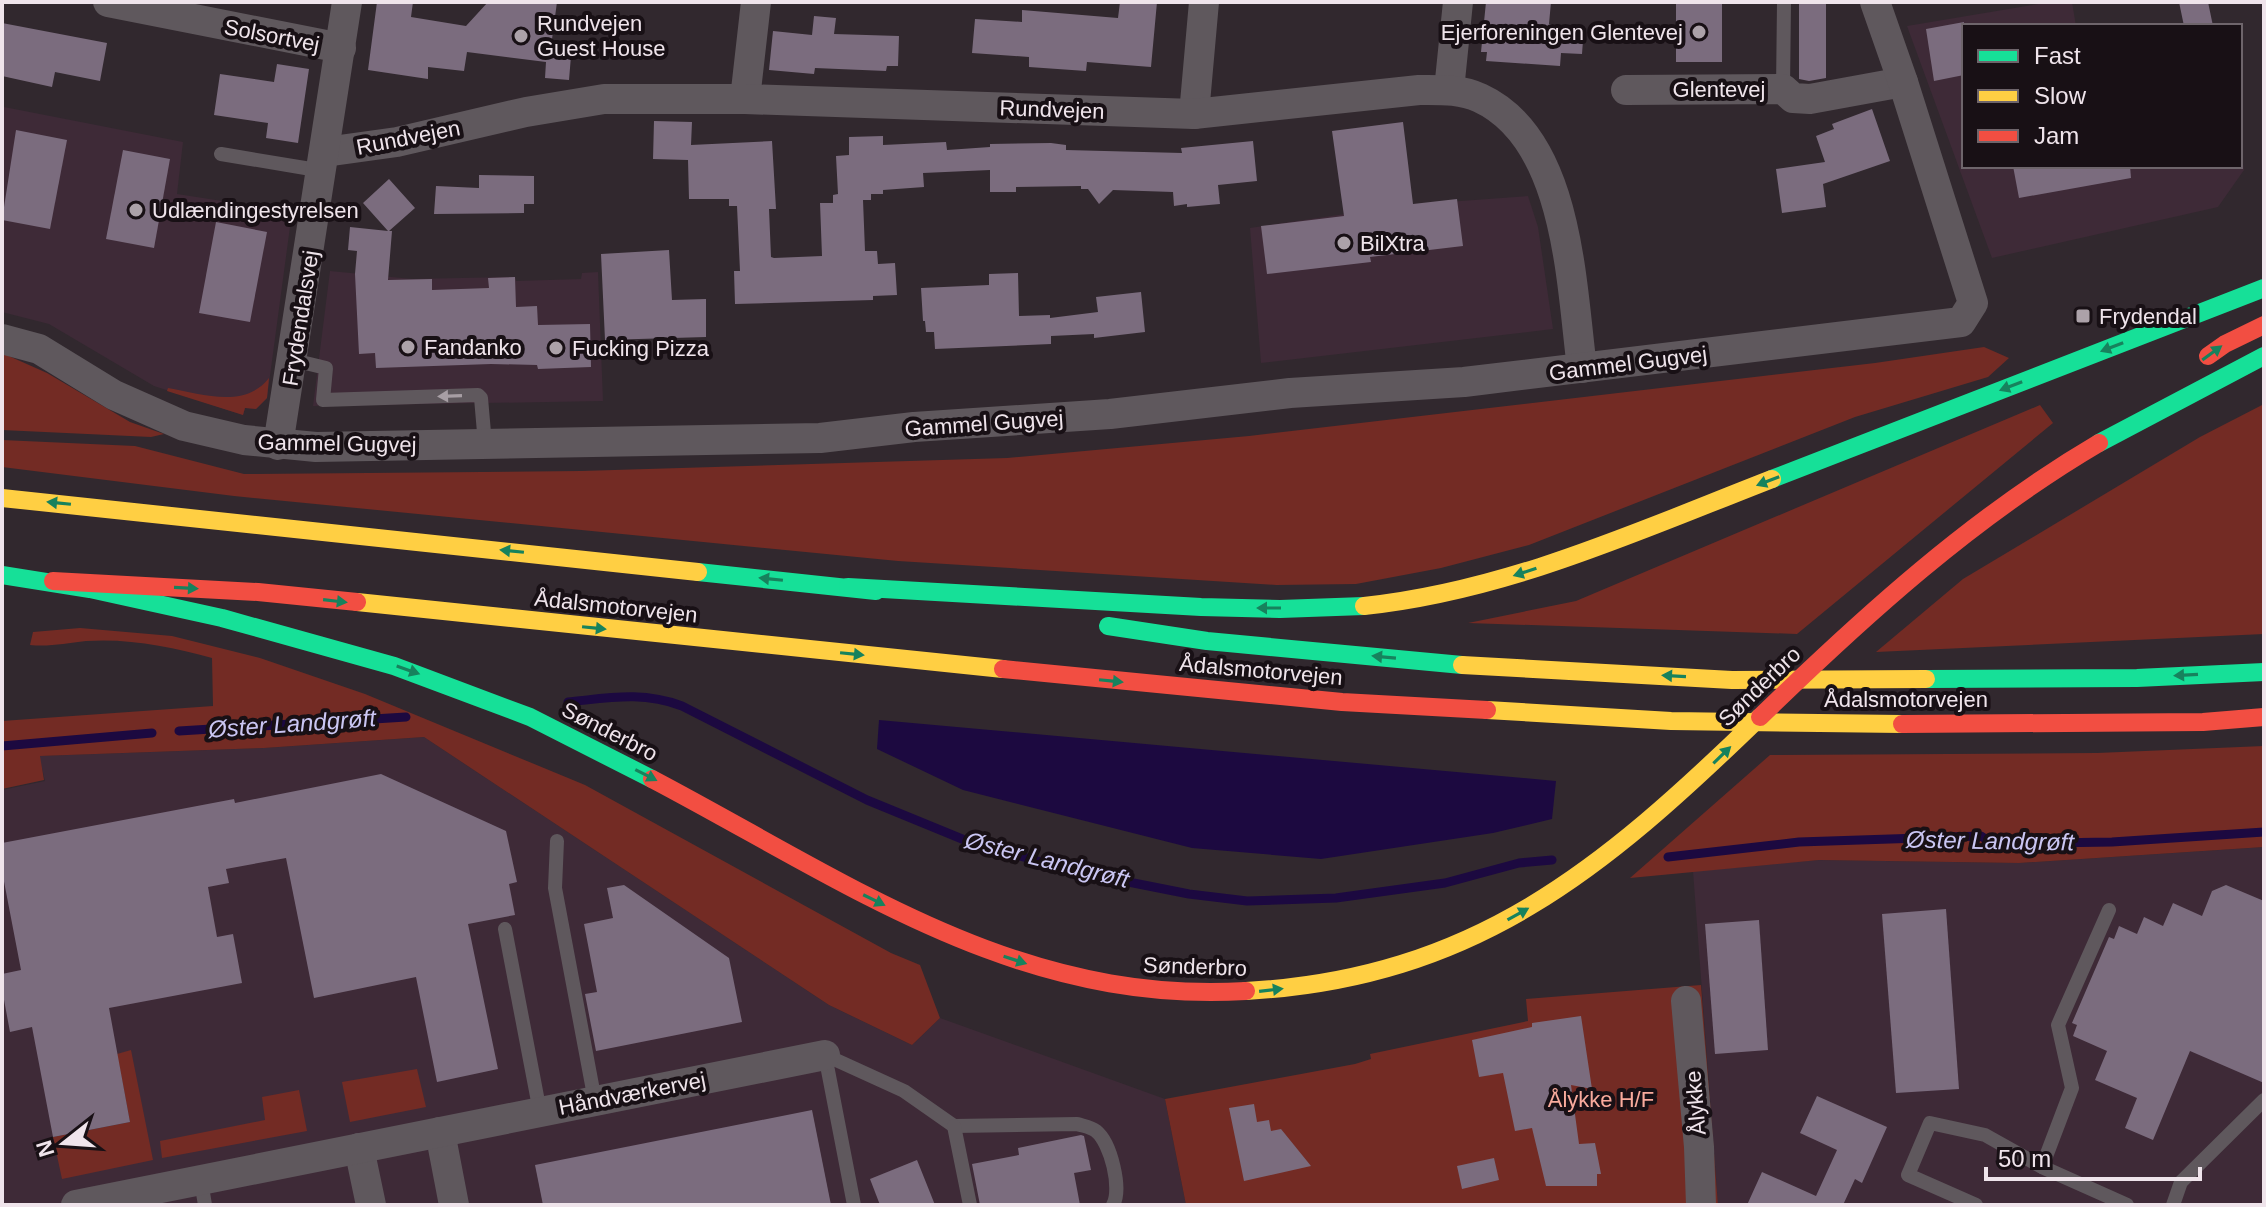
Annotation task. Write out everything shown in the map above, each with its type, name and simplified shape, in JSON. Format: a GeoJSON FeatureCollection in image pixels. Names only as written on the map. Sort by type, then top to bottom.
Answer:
{"type":"FeatureCollection","features":[{"type":"Feature","properties":{"kind":"main road"},"geometry":{"type":"LineString","coordinates":[[848,587],[1211,608],[1315,608],[1381,604],[1438,596],[1566,559],[2264,288]]}},
{"type":"Feature","properties":{"kind":"main road"},"geometry":{"type":"LineString","coordinates":[[2187,371],[2225,344],[2264,325]]}},
{"type":"Feature","properties":{"kind":"main road","name":"Sønderbro"},"geometry":{"type":"LineString","coordinates":[[2,575],[53,581],[327,643],[420,674],[522,713],[681,793],[845,885],[942,933],[1015,961],[1081,979],[1135,988],[1195,993],[1262,992],[1336,982],[1409,961],[1481,935],[1563,888],[1613,853],[1676,799],[1857,626],[1927,566],[2012,501],[2079,455],[2264,356]]}},
{"type":"Feature","properties":{"kind":"main road"},"geometry":{"type":"LineString","coordinates":[[2012,501],[2163,390]]}},
{"type":"Feature","properties":{"kind":"main road"},"geometry":{"type":"LineString","coordinates":[[2,498],[848,587],[1051,618]]}},
{"type":"Feature","properties":{"kind":"main road"},"geometry":{"type":"LineString","coordinates":[[49,521],[239,522]]}},
{"type":"Feature","properties":{"kind":"main road","name":"Ådalsmotorvejen"},"geometry":{"type":"LineString","coordinates":[[53,581],[258,592],[1342,702],[1671,721],[1858,724],[2203,722],[2264,717]]}},
{"type":"Feature","properties":{"kind":"main road","name":"Ådalsmotorvejen"},"geometry":{"type":"LineString","coordinates":[[1082,622],[1207,641],[1462,665],[1732,680],[2137,678],[2264,672]]}},
{"type":"Feature","properties":{"kind":"street","name":"Solsortvej"},"geometry":{"type":"LineString","coordinates":[[108,2],[341,48]]}},
{"type":"Feature","properties":{"kind":"street","name":"Frydendalsvej"},"geometry":{"type":"LineString","coordinates":[[278,445],[347,2]]}},
{"type":"Feature","properties":{"kind":"street"},"geometry":{"type":"LineString","coordinates":[[745,99],[756,2]]}},
{"type":"Feature","properties":{"kind":"street"},"geometry":{"type":"LineString","coordinates":[[1194,114],[1204,2]]}},
{"type":"Feature","properties":{"kind":"street"},"geometry":{"type":"LineString","coordinates":[[1449,90],[1458,2]]}},
{"type":"Feature","properties":{"kind":"street"},"geometry":{"type":"LineString","coordinates":[[1875,2],[1903,82]]}},
{"type":"Feature","properties":{"kind":"street","name":"Glentevej"},"geometry":{"type":"LineString","coordinates":[[1626,90],[1783,89],[1793,98],[1810,99],[1903,82]]}},
{"type":"Feature","properties":{"kind":"street","name":"Gammel Gugvej"},"geometry":{"type":"LineString","coordinates":[[2,339],[39,349],[114,395],[172,422],[212,434],[278,445],[316,447],[820,438],[914,427],[1110,414],[1290,393],[1464,382],[1961,322],[1973,303],[1903,82]]}},
{"type":"Feature","properties":{"kind":"street","name":"Rundvejen"},"geometry":{"type":"LineString","coordinates":[[324,161],[526,112],[604,99],[745,99],[1194,114],[1419,90],[1449,90],[1478,97],[1501,110],[1523,132],[1540,158],[1566,243],[1582,368]]}},
{"type":"Feature","properties":{"kind":"street","name":"Ålykke"},"geometry":{"type":"LineString","coordinates":[[1686,1001],[1701,1205]]}},
{"type":"Feature","properties":{"kind":"street","name":"Håndværkervej"},"geometry":{"type":"LineString","coordinates":[[86,1204],[203,1193],[359,1148],[825,1055]]}},
{"type":"Feature","properties":{"kind":"street"},"geometry":{"type":"LineString","coordinates":[[440,1132],[454,1205]]}},
{"type":"Feature","properties":{"kind":"street"},"geometry":{"type":"LineString","coordinates":[[359,1148],[371,1205]]}},
{"type":"Feature","properties":{"kind":"lane"},"geometry":{"type":"LineString","coordinates":[[1783,89],[1784,2]]}},
{"type":"Feature","properties":{"kind":"lane"},"geometry":{"type":"LineString","coordinates":[[221,154],[324,161]]}},
{"type":"Feature","properties":{"kind":"lane"},"geometry":{"type":"LineString","coordinates":[[293,360],[326,368],[323,400],[478,395],[481,398],[485,444]]}},
{"type":"Feature","properties":{"kind":"lane"},"geometry":{"type":"LineString","coordinates":[[557,841],[555,888],[595,1101]]}},
{"type":"Feature","properties":{"kind":"lane"},"geometry":{"type":"LineString","coordinates":[[2042,1167],[2072,1088],[2058,1025],[2109,910]]}},
{"type":"Feature","properties":{"kind":"lane"},"geometry":{"type":"LineString","coordinates":[[505,929],[540,1112]]}},
{"type":"Feature","properties":{"kind":"lane"},"geometry":{"type":"LineString","coordinates":[[825,1055],[904,1091],[954,1126],[1077,1124],[1095,1130],[1108,1147],[1118,1196],[1113,1205]]}},
{"type":"Feature","properties":{"kind":"lane"},"geometry":{"type":"LineString","coordinates":[[825,1055],[854,1205]]}},
{"type":"Feature","properties":{"kind":"lane"},"geometry":{"type":"LineString","coordinates":[[2173,1205],[2181,1182],[2264,1100]]}},
{"type":"Feature","properties":{"kind":"lane"},"geometry":{"type":"LineString","coordinates":[[1976,1205],[1908,1175],[1930,1123],[1985,1135],[2042,1167],[2127,1205]]}},
{"type":"Feature","properties":{"kind":"lane"},"geometry":{"type":"LineString","coordinates":[[954,1126],[970,1205]]}},
{"type":"Feature","properties":{"kind":"shaded area"},"geometry":{"type":"Polygon","coordinates":[[[2050,2],[2072,2],[2076,24],[1962,24],[1962,168],[2242,168],[2242,158],[2244,170],[2218,207],[1992,258],[1907,26],[2050,2]]]}},
{"type":"Feature","properties":{"kind":"shaded area"},"geometry":{"type":"Polygon","coordinates":[[[4,107],[183,142],[177,194],[292,212],[267,398],[256,409],[245,408],[243,415],[154,386],[49,324],[2,312],[4,107]]]}},
{"type":"Feature","properties":{"kind":"shaded area"},"geometry":{"type":"Polygon","coordinates":[[[1528,196],[1538,227],[1553,329],[1261,363],[1250,228],[1406,205],[1528,196]]]}},
{"type":"Feature","properties":{"kind":"shaded area"},"geometry":{"type":"Polygon","coordinates":[[[330,271],[412,279],[515,277],[516,281],[581,279],[582,273],[598,272],[603,401],[313,406],[330,271]]]}},
{"type":"Feature","properties":{"kind":"shaded area"},"geometry":{"type":"Polygon","coordinates":[[[879,720],[1556,781],[1552,819],[1493,833],[1321,859],[1192,848],[963,790],[877,749],[879,720]]]}},
{"type":"Feature","properties":{"kind":"shaded area"},"geometry":{"type":"Polygon","coordinates":[[[424,737],[829,1005],[912,1045],[940,1018],[1165,1099],[1186,1205],[2,1205],[2,790],[45,781],[39,756],[264,748],[424,737]]]}},
{"type":"Feature","properties":{"kind":"shaded area"},"geometry":{"type":"Polygon","coordinates":[[[2264,847],[2264,1205],[1718,1205],[1693,871],[1819,860],[2019,863],[2264,847]]]}},
{"type":"Feature","properties":{"kind":"green space"},"geometry":{"type":"Polygon","coordinates":[[[1984,347],[2009,358],[1988,377],[1855,417],[1529,545],[1441,568],[1356,584],[1276,585],[898,561],[234,496],[2,467],[2,440],[135,446],[244,474],[581,471],[1007,458],[1249,436],[1875,363],[1984,347]]]}},
{"type":"Feature","properties":{"kind":"green space"},"geometry":{"type":"Polygon","coordinates":[[[2,353],[47,373],[130,422],[164,434],[151,437],[2,430],[2,353]]]}},
{"type":"Feature","properties":{"kind":"green space"},"geometry":{"type":"Polygon","coordinates":[[[269,378],[267,398],[256,409],[245,408],[243,415],[167,391],[168,388],[209,396],[235,396],[259,388],[269,378]]]}},
{"type":"Feature","properties":{"kind":"green space"},"geometry":{"type":"Polygon","coordinates":[[[2264,404],[2264,634],[1876,652],[1963,579],[2200,437],[2264,404]]]}},
{"type":"Feature","properties":{"kind":"green space"},"geometry":{"type":"Polygon","coordinates":[[[2040,405],[2053,423],[1797,634],[1468,623],[1576,601],[2040,405]]]}},
{"type":"Feature","properties":{"kind":"green space"},"geometry":{"type":"Polygon","coordinates":[[[80,628],[172,636],[260,658],[365,694],[585,785],[891,953],[920,965],[940,1018],[912,1045],[829,1005],[424,737],[264,748],[40,756],[44,780],[2,789],[2,721],[213,706],[212,658],[134,642],[30,645],[33,632],[80,628]]]}},
{"type":"Feature","properties":{"kind":"green space"},"geometry":{"type":"Polygon","coordinates":[[[2264,746],[2264,847],[2019,863],[1819,860],[1630,878],[1770,755],[2097,753],[2264,746]]]}},
{"type":"Feature","properties":{"kind":"green space","name":"Ålykke H/F"},"geometry":{"type":"Polygon","coordinates":[[[1701,985],[1718,1205],[1186,1205],[1165,1099],[1355,1064],[1371,1059],[1370,1054],[1528,1021],[1526,999],[1701,985]]]}},
{"type":"Feature","properties":{"kind":"green space"},"geometry":{"type":"Polygon","coordinates":[[[131,1050],[153,1160],[62,1179],[53,1137],[130,1122],[117,1054],[131,1050]]]}},
{"type":"Feature","properties":{"kind":"green space"},"geometry":{"type":"Polygon","coordinates":[[[417,1069],[426,1107],[350,1122],[342,1082],[417,1069]]]}},
{"type":"Feature","properties":{"kind":"green space"},"geometry":{"type":"Polygon","coordinates":[[[299,1090],[307,1131],[162,1158],[160,1141],[265,1120],[262,1097],[299,1090]]]}},
{"type":"Feature","properties":{"kind":"building"},"geometry":{"type":"Polygon","coordinates":[[[377,2],[413,2],[411,17],[466,26],[488,2],[557,2],[550,54],[571,56],[569,80],[545,78],[546,62],[467,52],[464,71],[428,67],[428,79],[368,70],[377,2]]]}},
{"type":"Feature","properties":{"kind":"building"},"geometry":{"type":"Polygon","coordinates":[[[1120,2],[1157,2],[1151,67],[1087,62],[1086,71],[1029,67],[1029,57],[972,53],[975,19],[1022,22],[1022,10],[1118,18],[1120,2]]]}},
{"type":"Feature","properties":{"kind":"building"},"geometry":{"type":"Polygon","coordinates":[[[1486,2],[1551,2],[1549,24],[1584,27],[1582,54],[1561,53],[1560,66],[1486,61],[1487,52],[1481,52],[1486,2]]]}},
{"type":"Feature","properties":{"kind":"building","name":"Ejerforeningen Glentevej"},"geometry":{"type":"Polygon","coordinates":[[[1676,2],[1722,2],[1722,62],[1676,62],[1676,2]]]}},
{"type":"Feature","properties":{"kind":"building"},"geometry":{"type":"Polygon","coordinates":[[[1799,2],[1826,2],[1826,78],[1799,79],[1799,2]]]}},
{"type":"Feature","properties":{"kind":"building"},"geometry":{"type":"Polygon","coordinates":[[[2179,2],[2208,2],[2213,24],[2184,24],[2179,2]]]}},
{"type":"Feature","properties":{"kind":"building"},"geometry":{"type":"Polygon","coordinates":[[[814,16],[836,18],[834,34],[899,36],[898,66],[887,66],[886,71],[815,68],[814,74],[769,70],[773,31],[812,35],[814,16]]]}},
{"type":"Feature","properties":{"kind":"building"},"geometry":{"type":"Polygon","coordinates":[[[1964,22],[1962,75],[1934,81],[1926,29],[1964,22]]]}},
{"type":"Feature","properties":{"kind":"building"},"geometry":{"type":"Polygon","coordinates":[[[2,23],[107,43],[100,81],[55,72],[52,87],[2,76],[2,23]]]}},
{"type":"Feature","properties":{"kind":"building"},"geometry":{"type":"Polygon","coordinates":[[[277,64],[309,69],[298,143],[266,138],[268,123],[214,115],[220,74],[274,82],[277,64]]]}},
{"type":"Feature","properties":{"kind":"building"},"geometry":{"type":"Polygon","coordinates":[[[1872,109],[1890,161],[1823,184],[1826,207],[1782,213],[1776,169],[1825,162],[1816,136],[1834,129],[1832,124],[1872,109]]]}},
{"type":"Feature","properties":{"kind":"building"},"geometry":{"type":"Polygon","coordinates":[[[654,121],[692,122],[691,145],[772,141],[776,209],[769,209],[771,257],[774,258],[822,256],[820,203],[833,203],[833,195],[838,194],[836,156],[849,155],[849,137],[883,136],[883,145],[946,142],[947,150],[990,147],[990,144],[1051,143],[1066,145],[1066,150],[1182,153],[1181,148],[1253,141],[1257,181],[1218,185],[1220,204],[1187,207],[1187,204],[1174,206],[1173,192],[1113,190],[1099,204],[1088,189],[1081,189],[1081,186],[1016,187],[1016,192],[990,192],[990,170],[923,173],[924,187],[883,190],[883,194],[871,194],[871,200],[863,200],[865,251],[877,251],[878,264],[895,263],[897,295],[873,296],[873,300],[735,304],[734,271],[740,271],[737,206],[729,206],[729,199],[689,199],[688,160],[653,159],[654,121]]]}},
{"type":"Feature","properties":{"kind":"building"},"geometry":{"type":"Polygon","coordinates":[[[1403,122],[1413,204],[1457,199],[1463,246],[1370,257],[1371,262],[1267,274],[1261,226],[1344,216],[1332,131],[1403,122]]]}},
{"type":"Feature","properties":{"kind":"building"},"geometry":{"type":"Polygon","coordinates":[[[16,130],[67,140],[50,229],[2,220],[16,130]]]}},
{"type":"Feature","properties":{"kind":"building"},"geometry":{"type":"Polygon","coordinates":[[[123,150],[170,159],[154,248],[106,239],[123,150]]]}},
{"type":"Feature","properties":{"kind":"building"},"geometry":{"type":"Polygon","coordinates":[[[2013,168],[2130,168],[2131,178],[2019,198],[2013,168]]]}},
{"type":"Feature","properties":{"kind":"building"},"geometry":{"type":"Polygon","coordinates":[[[479,175],[534,176],[534,204],[524,204],[524,213],[434,214],[436,186],[479,188],[479,175]]]}},
{"type":"Feature","properties":{"kind":"building"},"geometry":{"type":"Polygon","coordinates":[[[389,179],[415,208],[389,231],[392,231],[388,280],[432,279],[432,290],[489,288],[488,278],[515,277],[516,307],[537,306],[538,325],[590,324],[591,367],[538,369],[537,365],[491,364],[376,368],[375,353],[359,354],[355,274],[357,251],[348,250],[350,227],[388,231],[363,203],[389,179]]]}},
{"type":"Feature","properties":{"kind":"building"},"geometry":{"type":"Polygon","coordinates":[[[216,222],[267,232],[250,322],[199,313],[216,222]]]}},
{"type":"Feature","properties":{"kind":"building"},"geometry":{"type":"Polygon","coordinates":[[[669,250],[672,300],[706,299],[706,337],[605,340],[601,254],[669,250]]]}},
{"type":"Feature","properties":{"kind":"building"},"geometry":{"type":"Polygon","coordinates":[[[1018,273],[1019,316],[1050,315],[1050,318],[1098,312],[1096,297],[1141,292],[1145,332],[1094,338],[1094,334],[1051,336],[1051,344],[935,349],[934,332],[926,332],[923,321],[921,288],[989,285],[989,274],[1018,273]]]}},
{"type":"Feature","properties":{"kind":"building"},"geometry":{"type":"Polygon","coordinates":[[[381,774],[506,831],[517,882],[509,884],[515,915],[468,924],[498,1069],[437,1082],[416,977],[314,998],[286,858],[226,869],[229,883],[208,887],[217,937],[233,934],[242,983],[109,1008],[130,1122],[53,1137],[32,1027],[10,1032],[2,989],[2,974],[21,970],[2,871],[2,843],[381,774]]]}},
{"type":"Feature","properties":{"kind":"building"},"geometry":{"type":"Polygon","coordinates":[[[624,885],[729,958],[742,1022],[596,1051],[585,994],[597,992],[584,924],[613,918],[607,888],[624,885]]]}},
{"type":"Feature","properties":{"kind":"building"},"geometry":{"type":"Polygon","coordinates":[[[2226,885],[2264,901],[2264,1083],[2190,1051],[2153,1140],[2125,1128],[2137,1098],[2095,1080],[2107,1051],[2073,1036],[2077,1025],[2072,1023],[2109,937],[2114,939],[2119,926],[2137,934],[2144,917],[2163,926],[2173,903],[2202,916],[2212,891],[2226,885]]]}},
{"type":"Feature","properties":{"kind":"building"},"geometry":{"type":"Polygon","coordinates":[[[1946,909],[1959,1089],[1896,1093],[1882,914],[1946,909]]]}},
{"type":"Feature","properties":{"kind":"building"},"geometry":{"type":"Polygon","coordinates":[[[1759,920],[1768,1050],[1715,1054],[1705,924],[1759,920]]]}},
{"type":"Feature","properties":{"kind":"building"},"geometry":{"type":"Polygon","coordinates":[[[1581,1016],[1592,1089],[1571,1085],[1579,1144],[1595,1143],[1601,1174],[1597,1174],[1597,1186],[1546,1186],[1532,1128],[1515,1131],[1503,1073],[1479,1077],[1472,1040],[1532,1027],[1532,1023],[1581,1016]]]}},
{"type":"Feature","properties":{"kind":"building"},"geometry":{"type":"Polygon","coordinates":[[[1817,1096],[1887,1127],[1862,1183],[1855,1179],[1843,1205],[1747,1205],[1762,1172],[1816,1196],[1837,1150],[1800,1133],[1817,1096]]]}},
{"type":"Feature","properties":{"kind":"building"},"geometry":{"type":"Polygon","coordinates":[[[1254,1104],[1257,1122],[1269,1120],[1271,1131],[1281,1129],[1311,1166],[1244,1181],[1229,1108],[1254,1104]]]}},
{"type":"Feature","properties":{"kind":"building"},"geometry":{"type":"Polygon","coordinates":[[[812,1110],[831,1205],[543,1205],[535,1165],[812,1110]]]}},
{"type":"Feature","properties":{"kind":"building"},"geometry":{"type":"Polygon","coordinates":[[[1084,1136],[1091,1170],[1074,1173],[1080,1205],[980,1205],[972,1164],[1019,1155],[1018,1148],[1084,1136]]]}},
{"type":"Feature","properties":{"kind":"building"},"geometry":{"type":"Polygon","coordinates":[[[1494,1158],[1499,1180],[1462,1189],[1457,1166],[1494,1158]]]}},
{"type":"Feature","properties":{"kind":"building"},"geometry":{"type":"Polygon","coordinates":[[[917,1160],[935,1205],[880,1205],[870,1179],[917,1160]]]}},
{"type":"Feature","properties":{"kind":"waterway","name":"Øster Landgrøft"},"geometry":{"type":"LineString","coordinates":[[568,702],[625,697],[667,701],[867,800],[967,841],[1073,871],[1189,894],[1247,901],[1336,898],[1445,883],[1519,863],[1552,860]]}},
{"type":"Feature","properties":{"kind":"waterway","name":"Øster Landgrøft"},"geometry":{"type":"LineString","coordinates":[[179,731],[406,717]]}},
{"type":"Feature","properties":{"kind":"waterway","name":"Øster Landgrøft"},"geometry":{"type":"LineString","coordinates":[[2,746],[152,733]]}},
{"type":"Feature","properties":{"kind":"waterway","name":"Øster Landgrøft"},"geometry":{"type":"LineString","coordinates":[[1668,857],[1799,842],[1981,836],[1993,844],[2112,842],[2264,832]]}},
{"type":"Feature","properties":{"kind":"traffic: fast"},"geometry":{"type":"LineString","coordinates":[[1772,479],[2264,288]]}},
{"type":"Feature","properties":{"kind":"traffic: fast"},"geometry":{"type":"LineString","coordinates":[[2099,443],[2264,356]]}},
{"type":"Feature","properties":{"kind":"traffic: fast"},"geometry":{"type":"LineString","coordinates":[[698,572],[876,591]]}},
{"type":"Feature","properties":{"kind":"traffic: fast"},"geometry":{"type":"LineString","coordinates":[[2,575],[90,589],[222,618],[394,666],[530,717],[652,779]]}},
{"type":"Feature","properties":{"kind":"traffic: fast"},"geometry":{"type":"LineString","coordinates":[[848,587],[1201,607],[1280,609],[1364,606]]}},
{"type":"Feature","properties":{"kind":"traffic: fast"},"geometry":{"type":"LineString","coordinates":[[1108,626],[1207,641],[1462,665]]}},
{"type":"Feature","properties":{"kind":"traffic: fast"},"geometry":{"type":"LineString","coordinates":[[1926,679],[2137,678],[2264,672]]}},
{"type":"Feature","properties":{"kind":"traffic: slow"},"geometry":{"type":"LineString","coordinates":[[1364,606],[1417,598],[1521,573],[1622,538],[1772,479]]}},
{"type":"Feature","properties":{"kind":"traffic: slow"},"geometry":{"type":"LineString","coordinates":[[2,498],[698,572]]}},
{"type":"Feature","properties":{"kind":"traffic: slow"},"geometry":{"type":"LineString","coordinates":[[357,602],[1003,669]]}},
{"type":"Feature","properties":{"kind":"traffic: slow"},"geometry":{"type":"LineString","coordinates":[[1462,665],[1732,680],[1926,679]]}},
{"type":"Feature","properties":{"kind":"traffic: slow"},"geometry":{"type":"LineString","coordinates":[[1487,710],[1671,721],[1902,724]]}},
{"type":"Feature","properties":{"kind":"traffic: slow"},"geometry":{"type":"LineString","coordinates":[[1246,991],[1327,982],[1401,964],[1468,939],[1530,906],[1589,867],[1646,822],[1760,717]]}},
{"type":"Feature","properties":{"kind":"traffic: jam"},"geometry":{"type":"LineString","coordinates":[[2208,356],[2264,325]]}},
{"type":"Feature","properties":{"kind":"traffic: jam"},"geometry":{"type":"LineString","coordinates":[[1760,717],[1921,570],[2008,503],[2099,443]]}},
{"type":"Feature","properties":{"kind":"traffic: jam"},"geometry":{"type":"LineString","coordinates":[[53,581],[258,592],[357,602]]}},
{"type":"Feature","properties":{"kind":"traffic: jam"},"geometry":{"type":"LineString","coordinates":[[1003,669],[1342,702],[1487,710]]}},
{"type":"Feature","properties":{"kind":"traffic: jam"},"geometry":{"type":"LineString","coordinates":[[1902,724],[2203,722],[2264,717]]}},
{"type":"Feature","properties":{"kind":"traffic: jam"},"geometry":{"type":"LineString","coordinates":[[652,779],[865,895],[1008,957],[1083,978],[1162,990],[1246,991]]}},
{"type":"Feature","properties":{"kind":"place","name":"Ejerforeningen Glentevej"},"geometry":{"type":"Point","coordinates":[1699,32]}},
{"type":"Feature","properties":{"kind":"place","name":"Rundvejen Guest House"},"geometry":{"type":"Point","coordinates":[521,36]}},
{"type":"Feature","properties":{"kind":"place","name":"Udlændingestyrelsen"},"geometry":{"type":"Point","coordinates":[136,210]}},
{"type":"Feature","properties":{"kind":"place","name":"BilXtra"},"geometry":{"type":"Point","coordinates":[1344,243]}},
{"type":"Feature","properties":{"kind":"place","name":"Frydendal"},"geometry":{"type":"Point","coordinates":[2083,316]}},
{"type":"Feature","properties":{"kind":"place","name":"Fandanko"},"geometry":{"type":"Point","coordinates":[408,347]}},
{"type":"Feature","properties":{"kind":"place","name":"Fucking Pizza"},"geometry":{"type":"Point","coordinates":[556,348]}}]}
